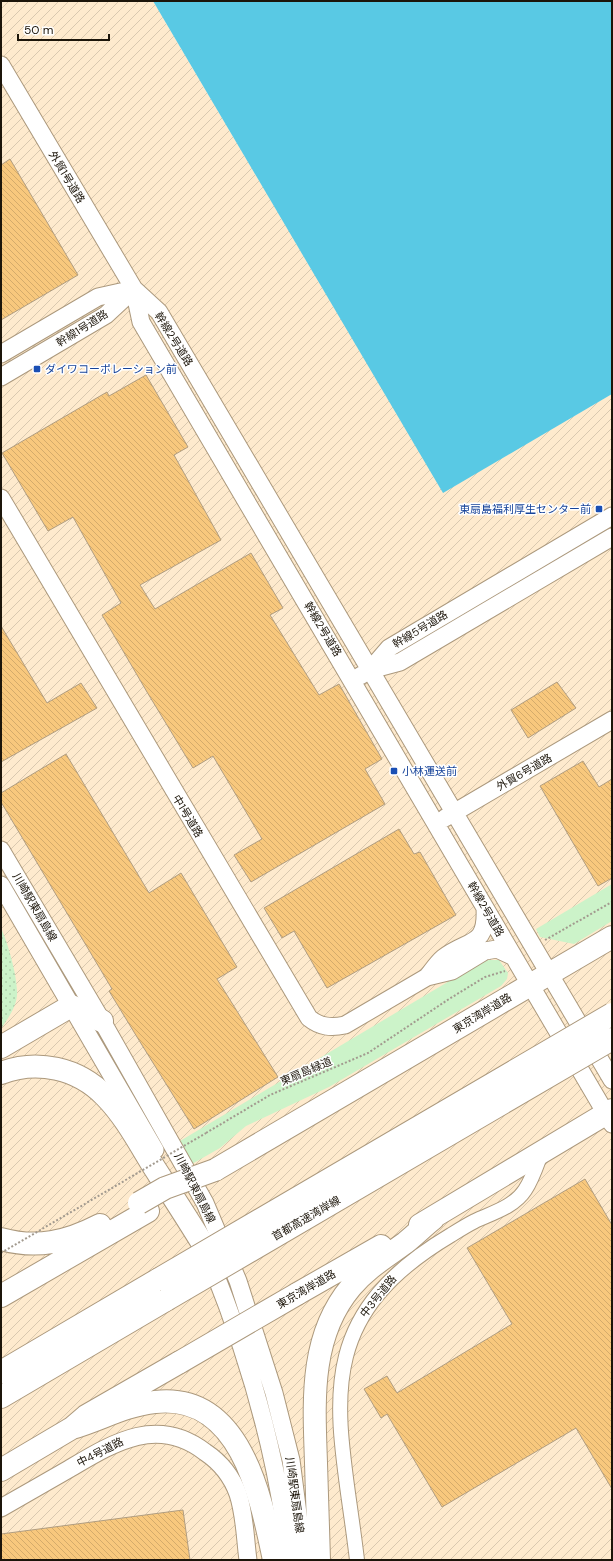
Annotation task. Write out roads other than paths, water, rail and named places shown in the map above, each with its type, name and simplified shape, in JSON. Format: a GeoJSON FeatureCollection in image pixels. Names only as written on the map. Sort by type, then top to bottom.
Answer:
{"type":"FeatureCollection","features":[{"type":"Feature","properties":{"kind":"highway","name":"東京湾岸道路"},"geometry":{"type":"LineString","coordinates":[[1,1296],[143,1207],[215,1170],[612,937]]}},
{"type":"Feature","properties":{"kind":"highway"},"geometry":{"type":"LineString","coordinates":[[1,1047],[71,1006],[102,1021]]}},
{"type":"Feature","properties":{"kind":"highway","name":"首都高速湾岸線"},"geometry":{"type":"LineString","coordinates":[[1,1372],[612,1014]]}},
{"type":"Feature","properties":{"kind":"highway","name":"首都高速湾岸線"},"geometry":{"type":"LineString","coordinates":[[1,1397],[612,1039]]}},
{"type":"Feature","properties":{"kind":"highway"},"geometry":{"type":"LineString","coordinates":[[1,1073],[20,1067],[46,1066],[77,1077],[104,1095],[123,1119],[201,1241]]}},
{"type":"Feature","properties":{"kind":"highway","name":"東京湾岸道路"},"geometry":{"type":"LineString","coordinates":[[1,1470],[72,1428],[86,1416],[399,1235],[433,1219],[543,1151],[610,1116]]}},
{"type":"Feature","properties":{"kind":"highway"},"geometry":{"type":"LineString","coordinates":[[1,1238],[37,1245],[61,1240],[143,1207]]}},
{"type":"Feature","properties":{"kind":"highway"},"geometry":{"type":"LineString","coordinates":[[320,1560],[314,1389],[316,1370],[323,1341],[332,1317],[351,1287],[367,1271],[433,1219]]}},
{"type":"Feature","properties":{"kind":"highway"},"geometry":{"type":"LineString","coordinates":[[72,1428],[91,1423],[121,1409],[156,1401],[180,1402],[197,1408],[210,1415],[230,1434],[247,1465],[258,1496],[274,1560]]}},
{"type":"Feature","properties":{"kind":"street","name":"外貿1号道路"},"geometry":{"type":"LineString","coordinates":[[1,65],[134,289]]}},
{"type":"Feature","properties":{"kind":"street","name":"幹線1号道路"},"geometry":{"type":"LineString","coordinates":[[1,354],[98,297],[134,289]]}},
{"type":"Feature","properties":{"kind":"street","name":"幹線1号道路"},"geometry":{"type":"LineString","coordinates":[[1,377],[106,315],[134,289]]}},
{"type":"Feature","properties":{"kind":"street","name":"幹線2号道路"},"geometry":{"type":"LineString","coordinates":[[134,289],[159,312],[454,813],[535,947],[549,974],[612,1080]]}},
{"type":"Feature","properties":{"kind":"street","name":"幹線2号道路"},"geometry":{"type":"LineString","coordinates":[[134,289],[141,322],[437,823],[530,985],[610,1116]]}},
{"type":"Feature","properties":{"kind":"street","name":"中1号道路"},"geometry":{"type":"LineString","coordinates":[[1,498],[302,1009],[309,1018],[322,1026],[329,1027],[345,1025],[426,977],[443,958],[481,935],[486,924],[485,908]]}},
{"type":"Feature","properties":{"kind":"street","name":"幹線5号道路"},"geometry":{"type":"LineString","coordinates":[[370,670],[389,648],[612,516]]}},
{"type":"Feature","properties":{"kind":"street","name":"幹線5号道路"},"geometry":{"type":"LineString","coordinates":[[370,670],[400,662],[612,537]]}},
{"type":"Feature","properties":{"kind":"street"},"geometry":{"type":"LineString","coordinates":[[353,680],[370,670]]}},
{"type":"Feature","properties":{"kind":"street","name":"外貿6号道路"},"geometry":{"type":"LineString","coordinates":[[437,823],[612,720]]}},
{"type":"Feature","properties":{"kind":"street","name":"川崎駅東扇島線"},"geometry":{"type":"LineString","coordinates":[[1,850],[102,1021],[205,1203],[238,1281],[265,1360],[292,1465],[304,1560]]}},
{"type":"Feature","properties":{"kind":"street","name":"川崎駅東扇島線"},"geometry":{"type":"LineString","coordinates":[[1,885],[149,1138],[201,1241],[233,1320],[260,1406],[278,1489],[289,1560]]}},
{"type":"Feature","properties":{"kind":"street","name":"中1号道路"},"geometry":{"type":"LineString","coordinates":[[426,977],[452,971],[491,949],[504,951],[517,962]]}},
{"type":"Feature","properties":{"kind":"street","name":"中3号道路"},"geometry":{"type":"LineString","coordinates":[[357,1560],[341,1427],[339,1397],[342,1367],[357,1324],[375,1296],[401,1269],[436,1244],[473,1222],[516,1200],[525,1190],[543,1151]]}},
{"type":"Feature","properties":{"kind":"street","name":"中4号道路"},"geometry":{"type":"LineString","coordinates":[[1,1508],[120,1440],[147,1435],[170,1436],[189,1442],[204,1450],[221,1466],[230,1478],[237,1493],[242,1512],[248,1560]]}},
{"type":"Feature","properties":{"kind":"water"},"geometry":{"type":"Polygon","coordinates":[[[153,1],[612,1],[612,394],[443,493],[153,1]]]}},
{"type":"Feature","properties":{"kind":"place","name":"ダイワコーポレーション前"},"geometry":{"type":"Point","coordinates":[37,369]}},
{"type":"Feature","properties":{"kind":"place","name":"東扇島福利厚生センター前"},"geometry":{"type":"Point","coordinates":[599,509]}},
{"type":"Feature","properties":{"kind":"place","name":"小林運送前"},"geometry":{"type":"Point","coordinates":[394,771]}}]}
